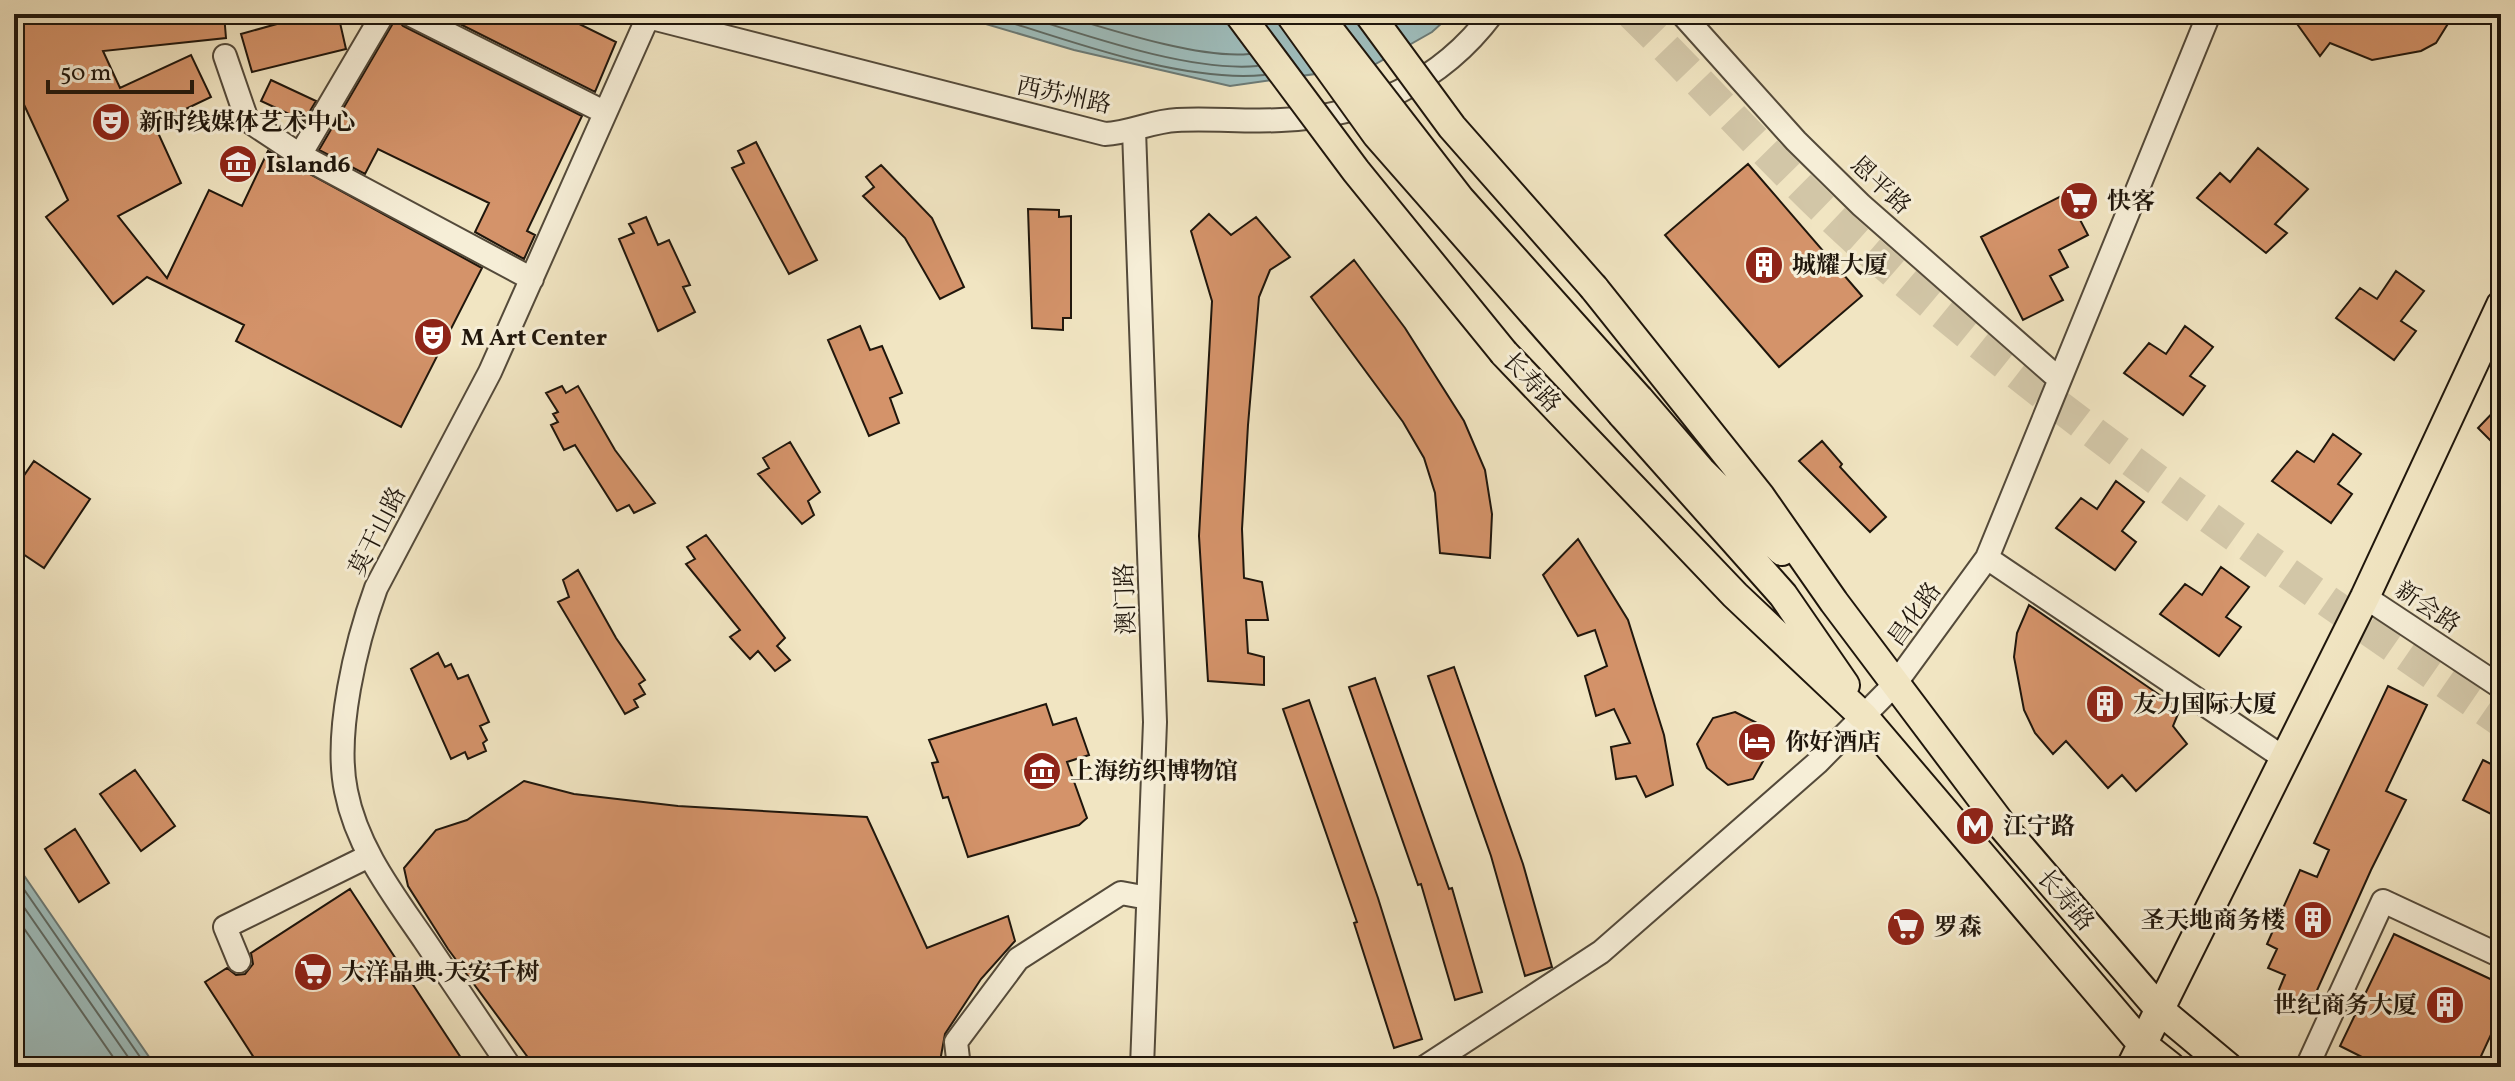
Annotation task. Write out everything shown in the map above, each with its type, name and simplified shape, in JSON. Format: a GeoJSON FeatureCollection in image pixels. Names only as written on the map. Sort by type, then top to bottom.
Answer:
{"type":"FeatureCollection","features":[{"type":"Feature","properties":{"kind":"main road","name":"长寿路"},"geometry":{"type":"LineString","coordinates":[[1239,14],[1356,171],[1504,353],[1735,595],[1864,717],[2137,1055],[2171,1067]]}},
{"type":"Feature","properties":{"kind":"main road","name":"长寿路"},"geometry":{"type":"LineString","coordinates":[[1290,14],[1377,135],[1630,406],[1834,602]]}},
{"type":"Feature","properties":{"kind":"main road","name":"长寿路"},"geometry":{"type":"LineString","coordinates":[[1317,14],[1460,199],[1783,595],[1824,650],[1864,717]]}},
{"type":"Feature","properties":{"kind":"main road","name":"长寿路"},"geometry":{"type":"LineString","coordinates":[[1369,14],[1452,127],[1594,288],[1760,496],[1834,602],[2004,828],[2161,1011],[2228,1067]]}},
{"type":"Feature","properties":{"kind":"main road"},"geometry":{"type":"LineString","coordinates":[[2137,1055],[2365,597],[2501,305]]}},
{"type":"Feature","properties":{"kind":"street"},"geometry":{"type":"LineString","coordinates":[[300,155],[383,14]]}},
{"type":"Feature","properties":{"kind":"street"},"geometry":{"type":"LineString","coordinates":[[409,14],[604,112]]}},
{"type":"Feature","properties":{"kind":"street","name":"西苏州路"},"geometry":{"type":"LineString","coordinates":[[648,17],[1105,134],[1179,119],[1310,118],[1364,106],[1400,93],[1441,69],[1473,39],[1492,14]]}},
{"type":"Feature","properties":{"kind":"street","name":"恩平路"},"geometry":{"type":"LineString","coordinates":[[1682,14],[1796,141],[1861,205],[2059,379]]}},
{"type":"Feature","properties":{"kind":"street","name":"昌化路"},"geometry":{"type":"LineString","coordinates":[[1425,1067],[1454,1059],[1601,952],[1817,763],[1895,684],[1987,558],[2209,14]]}},
{"type":"Feature","properties":{"kind":"street","name":"莫干山路"},"geometry":{"type":"LineString","coordinates":[[510,1067],[369,856],[350,810],[342,765],[345,720],[364,623],[382,573],[490,372],[648,17]]}},
{"type":"Feature","properties":{"kind":"street"},"geometry":{"type":"LineString","coordinates":[[225,56],[247,120],[300,155],[532,279]]}},
{"type":"Feature","properties":{"kind":"street","name":"澳门路"},"geometry":{"type":"LineString","coordinates":[[1134,130],[1155,722],[1142,1067]]}},
{"type":"Feature","properties":{"kind":"street"},"geometry":{"type":"LineString","coordinates":[[1987,558],[2284,758]]}},
{"type":"Feature","properties":{"kind":"street","name":"新会路"},"geometry":{"type":"LineString","coordinates":[[2365,597],[2501,687]]}},
{"type":"Feature","properties":{"kind":"street"},"geometry":{"type":"LineString","coordinates":[[239,961],[225,927],[369,856]]}},
{"type":"Feature","properties":{"kind":"street"},"geometry":{"type":"LineString","coordinates":[[959,1067],[956,1042],[1018,959],[1121,893],[1148,898]]}},
{"type":"Feature","properties":{"kind":"street"},"geometry":{"type":"LineString","coordinates":[[2307,1067],[2383,901],[2501,956]]}},
{"type":"Feature","properties":{"kind":"water"},"geometry":{"type":"Polygon","coordinates":[[[952,14],[1452,14],[1432,32],[1372,66],[1230,86],[1074,50],[952,14]]]}},
{"type":"Feature","properties":{"kind":"water"},"geometry":{"type":"Polygon","coordinates":[[[14,861],[156,1067],[14,1067],[14,861]]]}},
{"type":"Feature","properties":{"kind":"building"},"geometry":{"type":"Polygon","coordinates":[[[14,14],[224,14],[226,38],[103,51],[120,88],[191,55],[211,97],[154,124],[181,183],[118,216],[167,278],[209,190],[242,206],[268,151],[482,268],[401,427],[236,341],[244,325],[147,277],[113,304],[46,217],[68,200],[14,83],[14,14]]]}},
{"type":"Feature","properties":{"kind":"building"},"geometry":{"type":"Polygon","coordinates":[[[282,14],[338,14],[346,49],[252,72],[241,34],[284,22],[282,14]]]}},
{"type":"Feature","properties":{"kind":"building"},"geometry":{"type":"Polygon","coordinates":[[[440,14],[559,14],[616,42],[595,92],[440,14]]]}},
{"type":"Feature","properties":{"kind":"building"},"geometry":{"type":"Polygon","coordinates":[[[2290,14],[2447,14],[2449,22],[2436,43],[2421,51],[2372,60],[2330,43],[2320,56],[2290,14]]]}},
{"type":"Feature","properties":{"kind":"building"},"geometry":{"type":"Polygon","coordinates":[[[396,18],[403,26],[582,116],[527,231],[535,235],[524,259],[475,232],[489,203],[378,149],[365,174],[319,150],[396,18]]]}},
{"type":"Feature","properties":{"kind":"building"},"geometry":{"type":"Polygon","coordinates":[[[271,80],[316,101],[304,121],[261,101],[271,80]]]}},
{"type":"Feature","properties":{"kind":"building"},"geometry":{"type":"Polygon","coordinates":[[[756,142],[817,260],[789,274],[732,168],[744,163],[738,151],[756,142]]]}},
{"type":"Feature","properties":{"kind":"building"},"geometry":{"type":"Polygon","coordinates":[[[2258,148],[2308,189],[2275,224],[2287,233],[2266,253],[2197,198],[2220,173],[2230,182],[2258,148]]]}},
{"type":"Feature","properties":{"kind":"building","name":"城耀大厦"},"geometry":{"type":"Polygon","coordinates":[[[1748,164],[1862,296],[1779,367],[1665,235],[1748,164]]]}},
{"type":"Feature","properties":{"kind":"building"},"geometry":{"type":"Polygon","coordinates":[[[881,165],[932,218],[964,287],[940,299],[905,238],[863,196],[874,187],[866,177],[881,165]]]}},
{"type":"Feature","properties":{"kind":"building"},"geometry":{"type":"Polygon","coordinates":[[[2081,186],[2091,207],[2077,214],[2088,235],[2059,250],[2068,267],[2050,276],[2063,300],[2023,320],[1981,237],[2081,186]]]}},
{"type":"Feature","properties":{"kind":"building"},"geometry":{"type":"Polygon","coordinates":[[[1028,209],[1059,210],[1059,217],[1071,216],[1071,318],[1063,318],[1063,330],[1032,328],[1028,209]]]}},
{"type":"Feature","properties":{"kind":"building"},"geometry":{"type":"Polygon","coordinates":[[[1209,214],[1231,235],[1256,217],[1290,257],[1270,270],[1259,297],[1248,425],[1242,529],[1244,578],[1262,582],[1268,620],[1246,620],[1248,653],[1264,657],[1264,685],[1208,681],[1199,536],[1212,301],[1191,231],[1209,214]]]}},
{"type":"Feature","properties":{"kind":"building"},"geometry":{"type":"Polygon","coordinates":[[[646,217],[658,245],[669,240],[690,285],[683,287],[695,312],[658,331],[619,239],[634,233],[629,224],[646,217]]]}},
{"type":"Feature","properties":{"kind":"building"},"geometry":{"type":"Polygon","coordinates":[[[1354,260],[1405,328],[1464,421],[1485,470],[1492,514],[1490,558],[1440,553],[1435,493],[1424,458],[1403,422],[1311,297],[1354,260]]]}},
{"type":"Feature","properties":{"kind":"building"},"geometry":{"type":"Polygon","coordinates":[[[2396,271],[2424,291],[2401,321],[2416,331],[2394,360],[2336,318],[2360,288],[2377,299],[2396,271]]]}},
{"type":"Feature","properties":{"kind":"building"},"geometry":{"type":"Polygon","coordinates":[[[860,326],[870,350],[882,346],[902,393],[890,398],[899,423],[869,436],[828,340],[860,326]]]}},
{"type":"Feature","properties":{"kind":"building"},"geometry":{"type":"Polygon","coordinates":[[[2185,326],[2213,347],[2190,376],[2205,386],[2183,415],[2124,373],[2149,343],[2166,354],[2185,326]]]}},
{"type":"Feature","properties":{"kind":"building"},"geometry":{"type":"Polygon","coordinates":[[[562,386],[566,393],[578,386],[615,450],[655,503],[634,513],[629,505],[617,511],[575,445],[564,450],[551,425],[558,422],[553,414],[558,412],[546,393],[562,386]]]}},
{"type":"Feature","properties":{"kind":"building"},"geometry":{"type":"Polygon","coordinates":[[[2501,404],[2501,451],[2478,428],[2501,404]]]}},
{"type":"Feature","properties":{"kind":"building"},"geometry":{"type":"Polygon","coordinates":[[[2333,434],[2361,454],[2338,484],[2352,494],[2331,523],[2272,481],[2297,451],[2314,462],[2333,434]]]}},
{"type":"Feature","properties":{"kind":"building"},"geometry":{"type":"Polygon","coordinates":[[[1822,441],[1842,464],[1840,467],[1886,517],[1870,532],[1799,461],[1822,441]]]}},
{"type":"Feature","properties":{"kind":"building"},"geometry":{"type":"Polygon","coordinates":[[[790,442],[820,492],[808,501],[814,515],[802,524],[758,474],[769,468],[763,458],[790,442]]]}},
{"type":"Feature","properties":{"kind":"building"},"geometry":{"type":"Polygon","coordinates":[[[34,461],[90,499],[44,568],[14,548],[14,490],[34,461]]]}},
{"type":"Feature","properties":{"kind":"building"},"geometry":{"type":"Polygon","coordinates":[[[2116,481],[2144,502],[2122,531],[2136,542],[2115,570],[2056,528],[2081,498],[2097,509],[2116,481]]]}},
{"type":"Feature","properties":{"kind":"building"},"geometry":{"type":"Polygon","coordinates":[[[706,535],[785,638],[777,646],[790,660],[775,671],[758,651],[750,659],[730,637],[740,630],[686,564],[695,559],[687,547],[706,535]]]}},
{"type":"Feature","properties":{"kind":"building"},"geometry":{"type":"Polygon","coordinates":[[[1578,539],[1628,620],[1664,735],[1673,785],[1646,797],[1636,776],[1616,779],[1611,747],[1630,743],[1614,709],[1596,716],[1585,676],[1607,666],[1595,630],[1578,636],[1543,575],[1578,539]]]}},
{"type":"Feature","properties":{"kind":"building"},"geometry":{"type":"Polygon","coordinates":[[[2221,567],[2249,587],[2226,617],[2241,627],[2219,656],[2160,614],[2185,584],[2202,595],[2221,567]]]}},
{"type":"Feature","properties":{"kind":"building"},"geometry":{"type":"Polygon","coordinates":[[[578,570],[616,638],[645,680],[639,684],[645,694],[634,700],[638,707],[625,714],[558,602],[569,597],[563,580],[578,570]]]}},
{"type":"Feature","properties":{"kind":"building","name":"友力国际大厦"},"geometry":{"type":"Polygon","coordinates":[[[2029,605],[2180,709],[2173,726],[2187,744],[2136,791],[2122,775],[2108,788],[2066,741],[2053,754],[2035,733],[2024,710],[2014,657],[2017,633],[2029,605]]]}},
{"type":"Feature","properties":{"kind":"building"},"geometry":{"type":"Polygon","coordinates":[[[438,653],[445,667],[451,664],[458,679],[468,675],[489,722],[480,726],[487,740],[483,743],[486,751],[468,759],[465,752],[451,759],[411,669],[438,653]]]}},
{"type":"Feature","properties":{"kind":"building"},"geometry":{"type":"Polygon","coordinates":[[[1454,667],[1523,864],[1552,967],[1525,976],[1491,856],[1428,676],[1454,667]]]}},
{"type":"Feature","properties":{"kind":"building"},"geometry":{"type":"Polygon","coordinates":[[[1375,678],[1449,889],[1452,888],[1482,992],[1455,1000],[1421,884],[1418,885],[1349,687],[1375,678]]]}},
{"type":"Feature","properties":{"kind":"building"},"geometry":{"type":"Polygon","coordinates":[[[2388,686],[2427,705],[2386,791],[2406,800],[2310,1006],[2278,992],[2285,975],[2268,968],[2277,949],[2267,944],[2300,870],[2317,877],[2329,850],[2314,843],[2388,686]]]}},
{"type":"Feature","properties":{"kind":"building"},"geometry":{"type":"Polygon","coordinates":[[[1309,700],[1378,898],[1422,1039],[1394,1048],[1354,923],[1357,922],[1283,709],[1309,700]]]}},
{"type":"Feature","properties":{"kind":"building"},"geometry":{"type":"Polygon","coordinates":[[[1046,704],[1053,725],[1076,718],[1089,755],[1067,762],[1087,818],[1079,825],[968,857],[948,797],[943,798],[932,763],[938,762],[929,740],[1046,704]]]}},
{"type":"Feature","properties":{"kind":"building"},"geometry":{"type":"Polygon","coordinates":[[[1735,712],[1759,724],[1767,754],[1753,779],[1728,785],[1707,768],[1697,744],[1713,718],[1735,712]]]}},
{"type":"Feature","properties":{"kind":"building"},"geometry":{"type":"Polygon","coordinates":[[[2483,760],[2501,769],[2501,819],[2463,800],[2483,760]]]}},
{"type":"Feature","properties":{"kind":"building"},"geometry":{"type":"Polygon","coordinates":[[[135,770],[175,826],[141,851],[100,794],[135,770]]]}},
{"type":"Feature","properties":{"kind":"building"},"geometry":{"type":"Polygon","coordinates":[[[524,781],[574,794],[678,806],[867,817],[927,948],[1008,916],[1015,941],[981,979],[945,1034],[939,1067],[535,1067],[448,949],[408,886],[404,868],[436,830],[467,820],[524,781]]]}},
{"type":"Feature","properties":{"kind":"building"},"geometry":{"type":"Polygon","coordinates":[[[75,829],[109,883],[79,902],[45,849],[75,829]]]}},
{"type":"Feature","properties":{"kind":"building","name":"大洋晶典·天安千树"},"geometry":{"type":"Polygon","coordinates":[[[350,889],[467,1067],[260,1067],[205,982],[227,968],[236,975],[245,974],[253,964],[251,953],[350,889]]]}},
{"type":"Feature","properties":{"kind":"building","name":"世纪商务大厦"},"geometry":{"type":"Polygon","coordinates":[[[2394,934],[2501,984],[2501,1013],[2476,1067],[2360,1067],[2364,1058],[2340,1046],[2394,934]]]}},
{"type":"Feature","properties":{"kind":"tunnel"},"geometry":{"type":"LineString","coordinates":[[1632,14],[1832,218],[1938,310],[2174,492],[2501,721]]}},
{"type":"Feature","properties":{"kind":"place","name":"新时线媒体艺术中心"},"geometry":{"type":"Point","coordinates":[111,122]}},
{"type":"Feature","properties":{"kind":"place","name":"Island6"},"geometry":{"type":"Point","coordinates":[238,164]}},
{"type":"Feature","properties":{"kind":"place","name":"快客"},"geometry":{"type":"Point","coordinates":[2079,201]}},
{"type":"Feature","properties":{"kind":"place","name":"城耀大厦"},"geometry":{"type":"Point","coordinates":[1764,265]}},
{"type":"Feature","properties":{"kind":"place","name":"M Art Center"},"geometry":{"type":"Point","coordinates":[433,337]}},
{"type":"Feature","properties":{"kind":"place","name":"友力国际大厦"},"geometry":{"type":"Point","coordinates":[2105,704]}},
{"type":"Feature","properties":{"kind":"place","name":"你好酒店"},"geometry":{"type":"Point","coordinates":[1757,742]}},
{"type":"Feature","properties":{"kind":"place","name":"上海纺织博物馆"},"geometry":{"type":"Point","coordinates":[1042,771]}},
{"type":"Feature","properties":{"kind":"place","name":"江宁路"},"geometry":{"type":"Point","coordinates":[1975,826]}},
{"type":"Feature","properties":{"kind":"place","name":"圣天地商务楼"},"geometry":{"type":"Point","coordinates":[2313,920]}},
{"type":"Feature","properties":{"kind":"place","name":"罗森"},"geometry":{"type":"Point","coordinates":[1906,927]}},
{"type":"Feature","properties":{"kind":"place","name":"大洋晶典·天安千树"},"geometry":{"type":"Point","coordinates":[313,972]}},
{"type":"Feature","properties":{"kind":"place","name":"世纪商务大厦"},"geometry":{"type":"Point","coordinates":[2445,1005]}}]}
